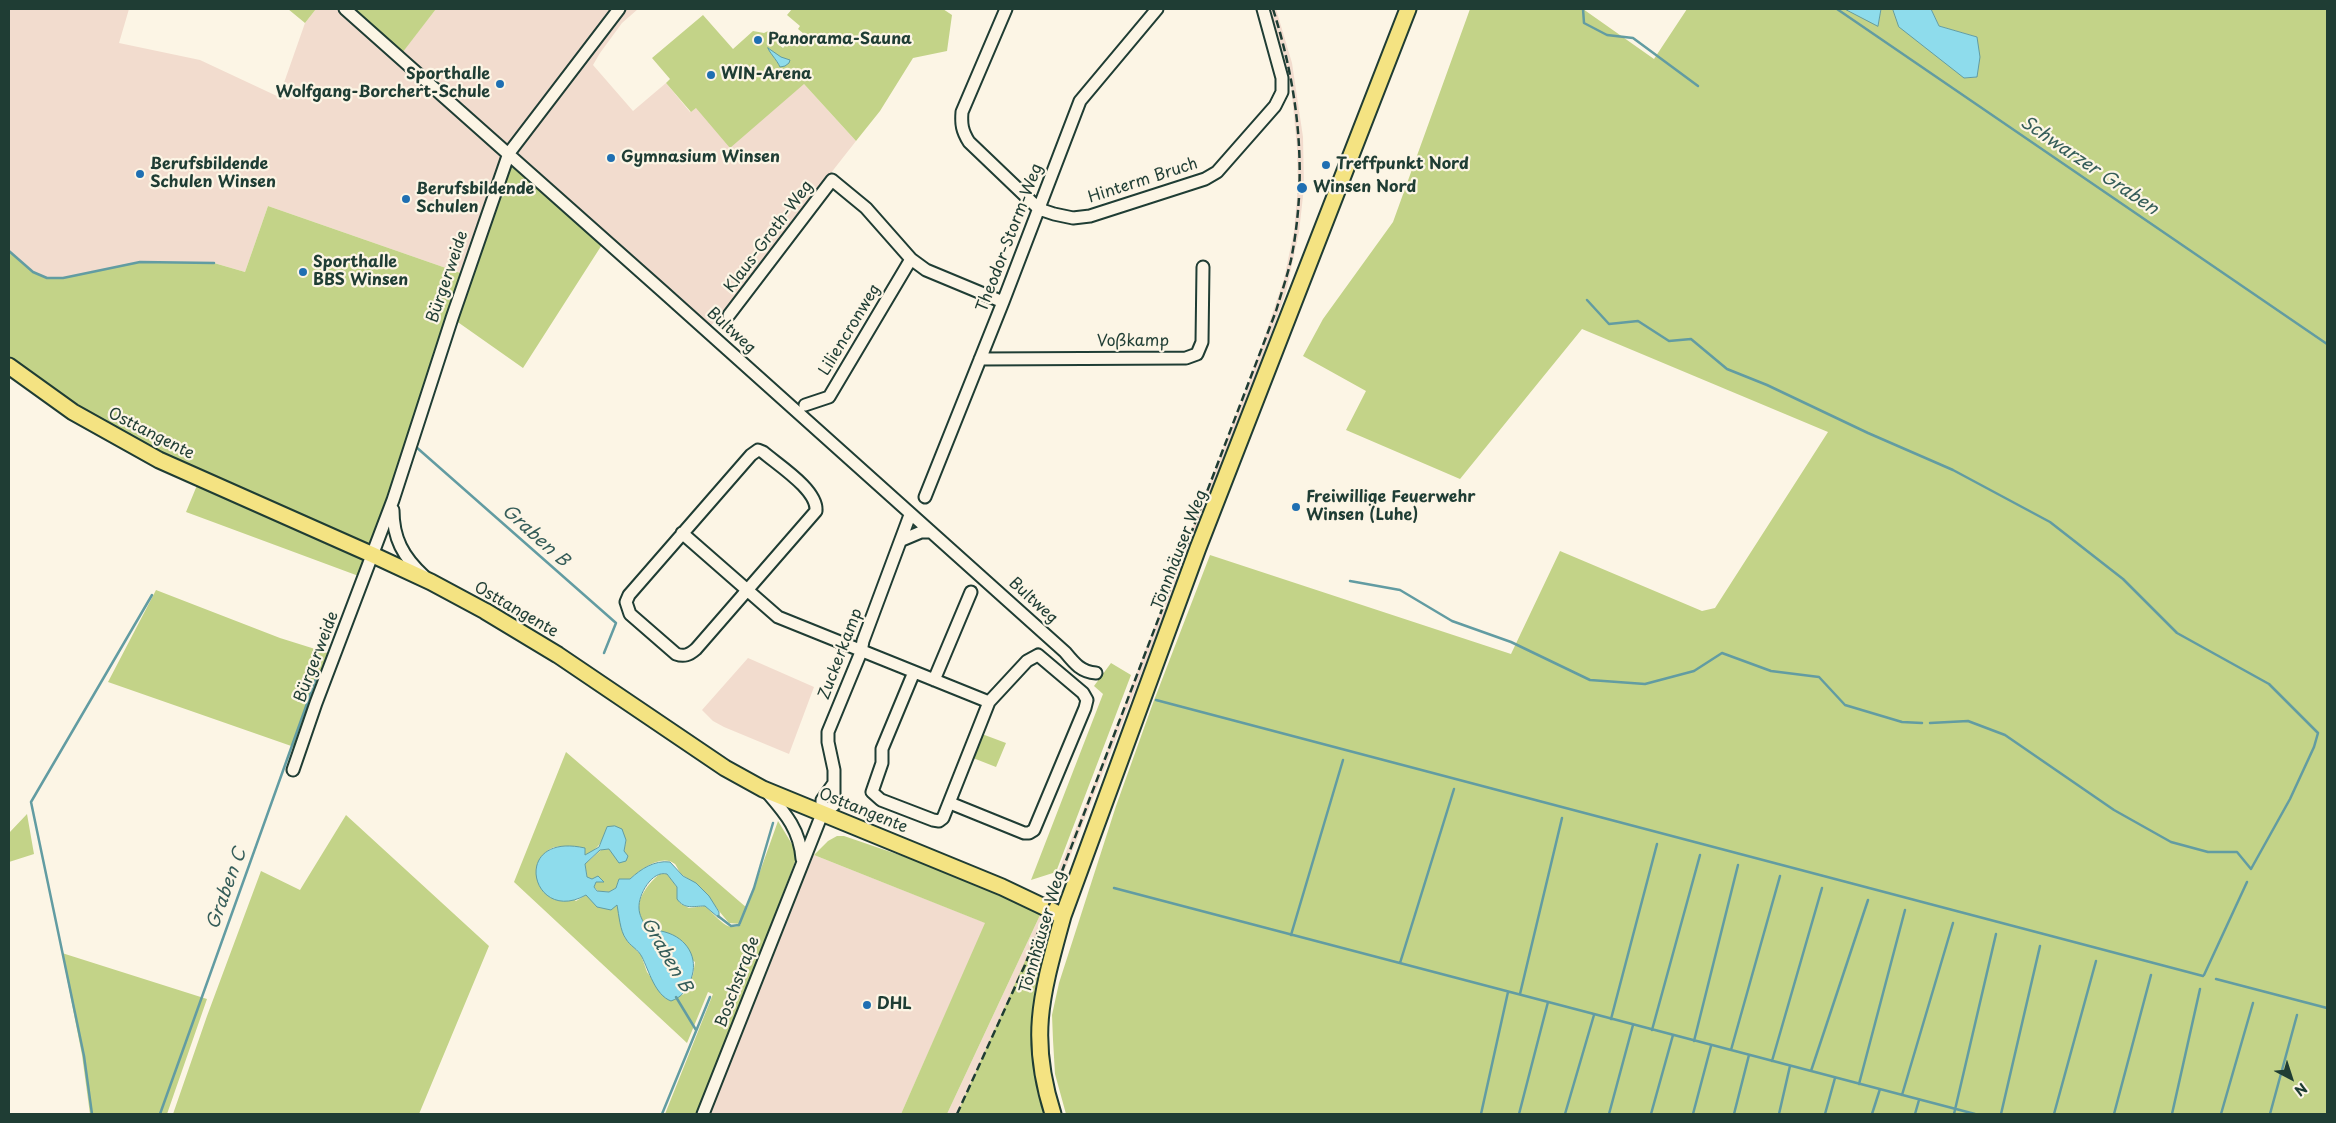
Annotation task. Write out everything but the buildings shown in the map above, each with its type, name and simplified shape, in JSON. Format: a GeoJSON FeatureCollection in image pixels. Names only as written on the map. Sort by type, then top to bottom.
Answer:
{"type":"FeatureCollection","features":[{"type":"Feature","properties":{"kind":"main road","name":"Tönnhäuser Weg"},"geometry":{"type":"LineString","coordinates":[[1053,1114],[1040,1059],[1040,1019],[1046,977],[1065,910],[1198,548],[1408,9]]}},
{"type":"Feature","properties":{"kind":"main road","name":"Osttangente"},"geometry":{"type":"LineString","coordinates":[[9,366],[73,412],[159,460],[431,582],[527,636],[717,763],[763,789],[1002,887],[1065,910]]}},
{"type":"Feature","properties":{"kind":"street","name":"Bultweg"},"geometry":{"type":"LineString","coordinates":[[345,9],[509,153],[910,515],[1065,652],[1077,666],[1086,673],[1096,673]]}},
{"type":"Feature","properties":{"kind":"street","name":"Bürgerweide"},"geometry":{"type":"LineString","coordinates":[[293,770],[316,703],[393,500],[454,309],[509,153],[619,9]]}},
{"type":"Feature","properties":{"kind":"street"},"geometry":{"type":"LineString","coordinates":[[1006,9],[962,112],[961,124],[969,142],[1039,209]]}},
{"type":"Feature","properties":{"kind":"street","name":"Theodor-Storm-Weg"},"geometry":{"type":"LineString","coordinates":[[925,497],[1003,302],[1080,101],[1157,9]]}},
{"type":"Feature","properties":{"kind":"street","name":"Hinterm Bruch"},"geometry":{"type":"LineString","coordinates":[[1039,209],[1073,218],[1090,216],[1205,178],[1222,168],[1275,106],[1282,92],[1282,78],[1262,9]]}},
{"type":"Feature","properties":{"kind":"street","name":"Klaus-Groth-Weg"},"geometry":{"type":"LineString","coordinates":[[729,315],[832,180],[866,208],[911,259],[926,270],[950,282],[1003,302]]}},
{"type":"Feature","properties":{"kind":"street","name":"Liliencronweg"},"geometry":{"type":"LineString","coordinates":[[805,406],[829,397],[911,259]]}},
{"type":"Feature","properties":{"kind":"street","name":"Voßkamp"},"geometry":{"type":"LineString","coordinates":[[980,359],[1186,358],[1196,354],[1202,342],[1203,267]]}},
{"type":"Feature","properties":{"kind":"street"},"geometry":{"type":"LineString","coordinates":[[758,450],[763,452],[811,493],[817,504],[812,516],[747,590],[696,649],[682,656],[676,654],[630,614],[626,602],[629,595],[682,533],[751,455],[758,450]]}},
{"type":"Feature","properties":{"kind":"street","name":"Bürgerweide"},"geometry":{"type":"LineString","coordinates":[[393,500],[395,534],[399,546],[415,568],[431,582]]}},
{"type":"Feature","properties":{"kind":"street","name":"Zuckerkamp"},"geometry":{"type":"LineString","coordinates":[[822,814],[822,800],[834,783],[828,732],[861,652],[863,641],[910,515]]}},
{"type":"Feature","properties":{"kind":"street"},"geometry":{"type":"LineString","coordinates":[[902,540],[921,532],[929,532]]}},
{"type":"Feature","properties":{"kind":"street"},"geometry":{"type":"LineString","coordinates":[[682,533],[778,617],[989,702]]}},
{"type":"Feature","properties":{"kind":"street"},"geometry":{"type":"LineString","coordinates":[[934,680],[971,592]]}},
{"type":"Feature","properties":{"kind":"street"},"geometry":{"type":"LineString","coordinates":[[914,672],[882,748],[882,763],[872,792],[881,800],[938,821],[946,814],[950,803],[989,702],[1027,661],[1038,655],[1043,658],[1083,693],[1087,700],[1034,830],[1024,833],[950,803]]}},
{"type":"Feature","properties":{"kind":"street"},"geometry":{"type":"LineString","coordinates":[[763,789],[789,817],[798,834],[802,860]]}},
{"type":"Feature","properties":{"kind":"street","name":"Boschstraße"},"geometry":{"type":"LineString","coordinates":[[703,1114],[802,860],[822,814]]}},
{"type":"Feature","properties":{"kind":"shaded area"},"geometry":{"type":"Polygon","coordinates":[[[9,9],[129,9],[119,43],[200,60],[279,97],[305,23],[316,9],[345,9],[399,56],[436,9],[638,9],[622,23],[593,65],[633,111],[666,83],[690,112],[696,108],[804,84],[856,141],[707,331],[509,153],[466,275],[268,206],[245,272],[214,263],[140,262],[63,278],[47,278],[33,272],[9,251],[9,9]]]}},
{"type":"Feature","properties":{"kind":"shaded area"},"geometry":{"type":"Polygon","coordinates":[[[1269,9],[1276,9],[1292,63],[1303,137],[1304,187],[1299,232],[1286,292],[1245,408],[1047,916],[964,1114],[947,1114],[1041,913],[1091,791],[1252,374],[1284,279],[1294,231],[1298,186],[1297,148],[1291,84],[1269,9]]]}},
{"type":"Feature","properties":{"kind":"shaded area"},"geometry":{"type":"Polygon","coordinates":[[[748,658],[814,687],[789,754],[724,727],[713,721],[702,710],[748,658]]]}},
{"type":"Feature","properties":{"kind":"shaded area"},"geometry":{"type":"Polygon","coordinates":[[[814,855],[986,923],[901,1114],[703,1114],[802,860],[814,855]]]}},
{"type":"Feature","properties":{"kind":"green space"},"geometry":{"type":"Polygon","coordinates":[[[288,9],[316,9],[305,23],[288,9]]]}},
{"type":"Feature","properties":{"kind":"green space"},"geometry":{"type":"Polygon","coordinates":[[[345,9],[436,9],[399,57],[345,9]]]}},
{"type":"Feature","properties":{"kind":"green space"},"geometry":{"type":"Polygon","coordinates":[[[792,9],[943,9],[952,15],[947,51],[913,58],[880,111],[856,141],[804,84],[730,148],[696,108],[691,112],[666,83],[670,79],[652,58],[703,15],[733,49],[753,31],[764,33],[770,30],[781,40],[778,44],[783,48],[790,40],[796,44],[804,34],[798,29],[800,26],[787,15],[792,9]]]}},
{"type":"Feature","properties":{"kind":"green space"},"geometry":{"type":"Polygon","coordinates":[[[1470,9],[1583,9],[1654,59],[1687,9],[1845,9],[1878,25],[1881,9],[1893,9],[1900,27],[1965,78],[1977,77],[1977,37],[1939,26],[1931,9],[2327,9],[2327,1114],[1066,1114],[1055,1074],[1053,1040],[1052,1015],[1059,983],[1116,806],[1210,555],[1511,654],[1560,551],[1702,611],[1715,608],[1828,432],[1582,329],[1460,479],[1346,430],[1366,391],[1303,356],[1323,319],[1393,222],[1470,9]]]}},
{"type":"Feature","properties":{"kind":"green space"},"geometry":{"type":"Polygon","coordinates":[[[509,153],[605,240],[523,368],[452,318],[364,578],[186,512],[200,478],[9,366],[9,251],[33,272],[47,278],[63,278],[140,262],[214,263],[245,272],[268,206],[466,275],[509,153]]]}},
{"type":"Feature","properties":{"kind":"green space"},"geometry":{"type":"Polygon","coordinates":[[[156,590],[280,638],[331,654],[297,748],[108,682],[156,590]]]}},
{"type":"Feature","properties":{"kind":"green space"},"geometry":{"type":"Polygon","coordinates":[[[1111,663],[1131,675],[1056,872],[1031,880],[1103,694],[1094,686],[1111,663]]]}},
{"type":"Feature","properties":{"kind":"green space"},"geometry":{"type":"Polygon","coordinates":[[[982,734],[1006,743],[996,767],[973,758],[982,734]]]}},
{"type":"Feature","properties":{"kind":"green space"},"geometry":{"type":"Polygon","coordinates":[[[566,752],[747,908],[778,821],[798,854],[698,1114],[665,1114],[713,994],[708,992],[687,1043],[514,882],[566,752]],[[607,827],[600,844],[590,853],[585,855],[585,848],[554,847],[545,853],[536,869],[576,901],[586,895],[617,904],[625,938],[641,955],[647,972],[655,983],[683,995],[693,975],[695,962],[653,932],[641,921],[639,906],[644,891],[649,884],[660,874],[667,874],[677,887],[681,904],[689,908],[705,906],[722,922],[731,927],[741,924],[729,923],[703,892],[681,873],[675,864],[669,861],[651,864],[630,879],[619,879],[616,888],[609,892],[598,891],[594,887],[596,882],[587,877],[585,864],[601,850],[609,849],[614,853],[624,851],[626,840],[607,827]]]}},
{"type":"Feature","properties":{"kind":"green space"},"geometry":{"type":"Polygon","coordinates":[[[27,814],[34,854],[9,862],[9,833],[27,814]]]}},
{"type":"Feature","properties":{"kind":"green space"},"geometry":{"type":"Polygon","coordinates":[[[346,815],[489,946],[419,1114],[173,1114],[261,871],[300,890],[346,815]]]}},
{"type":"Feature","properties":{"kind":"green space"},"geometry":{"type":"Polygon","coordinates":[[[837,836],[844,836],[961,876],[1041,913],[947,1114],[901,1114],[985,923],[814,855],[828,841],[837,836]]]}},
{"type":"Feature","properties":{"kind":"green space"},"geometry":{"type":"Polygon","coordinates":[[[1046,914],[1050,918],[1052,932],[1035,1005],[1048,1114],[957,1114],[1046,914]]]}},
{"type":"Feature","properties":{"kind":"green space"},"geometry":{"type":"Polygon","coordinates":[[[62,953],[207,999],[167,1114],[90,1114],[82,1055],[62,953]]]}},
{"type":"Feature","properties":{"kind":"water"},"geometry":{"type":"Polygon","coordinates":[[[1845,9],[1881,9],[1878,26],[1845,9]]]}},
{"type":"Feature","properties":{"kind":"water"},"geometry":{"type":"Polygon","coordinates":[[[1893,9],[1931,9],[1939,26],[1977,37],[1980,57],[1977,77],[1964,78],[1899,27],[1893,9]]]}},
{"type":"Feature","properties":{"kind":"water"},"geometry":{"type":"Polygon","coordinates":[[[768,48],[781,57],[790,60],[789,63],[780,67],[768,48]]]}},
{"type":"Feature","properties":{"kind":"water"},"geometry":{"type":"Polygon","coordinates":[[[615,826],[622,829],[626,840],[624,851],[628,856],[626,861],[619,863],[609,849],[600,850],[585,864],[587,877],[592,879],[598,876],[604,882],[596,882],[594,887],[597,891],[609,892],[616,888],[619,879],[630,879],[643,869],[659,862],[670,862],[683,876],[696,883],[709,896],[719,912],[719,918],[705,906],[690,907],[683,905],[677,899],[677,887],[667,874],[656,876],[643,890],[639,911],[646,927],[673,935],[685,944],[692,956],[693,971],[691,979],[681,995],[671,1001],[661,994],[653,982],[640,954],[624,936],[617,905],[611,910],[597,907],[586,895],[567,901],[552,898],[541,889],[536,877],[537,864],[545,853],[561,846],[585,848],[585,855],[599,847],[607,827],[615,826]]]}},
{"type":"Feature","properties":{"kind":"waterway"},"geometry":{"type":"LineString","coordinates":[[1583,9],[1584,23],[1607,35],[1633,38],[1698,86]]}},
{"type":"Feature","properties":{"kind":"waterway","name":"Schwarzer Graben"},"geometry":{"type":"LineString","coordinates":[[1837,9],[2327,344]]}},
{"type":"Feature","properties":{"kind":"waterway"},"geometry":{"type":"LineString","coordinates":[[9,251],[33,272],[47,278],[63,278],[140,262],[214,263]]}},
{"type":"Feature","properties":{"kind":"waterway"},"geometry":{"type":"LineString","coordinates":[[1587,300],[1609,324],[1638,321],[1669,341],[1691,339],[1727,369],[1767,385],[1868,433],[1953,470],[2050,522],[2123,579],[2177,633],[2269,684],[2318,733],[2314,747],[2290,799],[2251,869],[2237,852],[2208,852],[2171,842],[2114,810],[2005,735],[1968,721],[1930,723]]}},
{"type":"Feature","properties":{"kind":"waterway","name":"Graben B"},"geometry":{"type":"LineString","coordinates":[[415,446],[616,623],[604,653]]}},
{"type":"Feature","properties":{"kind":"waterway"},"geometry":{"type":"LineString","coordinates":[[1350,581],[1400,590],[1452,621],[1511,642],[1590,680],[1645,684],[1694,671],[1722,653],[1771,671],[1819,677],[1845,705],[1902,722],[1922,723]]}},
{"type":"Feature","properties":{"kind":"waterway"},"geometry":{"type":"LineString","coordinates":[[92,1114],[84,1056],[31,802],[152,595]]}},
{"type":"Feature","properties":{"kind":"waterway","name":"Graben C"},"geometry":{"type":"LineString","coordinates":[[160,1114],[318,673]]}},
{"type":"Feature","properties":{"kind":"waterway"},"geometry":{"type":"LineString","coordinates":[[1156,700],[2203,976]]}},
{"type":"Feature","properties":{"kind":"waterway"},"geometry":{"type":"LineString","coordinates":[[1291,935],[1343,760]]}},
{"type":"Feature","properties":{"kind":"waterway"},"geometry":{"type":"LineString","coordinates":[[1400,963],[1454,789]]}},
{"type":"Feature","properties":{"kind":"waterway"},"geometry":{"type":"LineString","coordinates":[[1520,994],[1562,818]]}},
{"type":"Feature","properties":{"kind":"waterway","name":"Graben B"},"geometry":{"type":"LineString","coordinates":[[718,916],[731,926],[739,925],[754,888],[773,823]]}},
{"type":"Feature","properties":{"kind":"waterway"},"geometry":{"type":"LineString","coordinates":[[1611,1019],[1657,844]]}},
{"type":"Feature","properties":{"kind":"waterway"},"geometry":{"type":"LineString","coordinates":[[1652,1030],[1700,855]]}},
{"type":"Feature","properties":{"kind":"waterway"},"geometry":{"type":"LineString","coordinates":[[1694,1041],[1738,865]]}},
{"type":"Feature","properties":{"kind":"waterway"},"geometry":{"type":"LineString","coordinates":[[1731,1050],[1780,876]]}},
{"type":"Feature","properties":{"kind":"waterway"},"geometry":{"type":"LineString","coordinates":[[2204,975],[2247,882]]}},
{"type":"Feature","properties":{"kind":"waterway"},"geometry":{"type":"LineString","coordinates":[[1114,888],[1975,1114]]}},
{"type":"Feature","properties":{"kind":"waterway"},"geometry":{"type":"LineString","coordinates":[[1772,1061],[1822,888]]}},
{"type":"Feature","properties":{"kind":"waterway"},"geometry":{"type":"LineString","coordinates":[[1811,1071],[1868,900]]}},
{"type":"Feature","properties":{"kind":"waterway"},"geometry":{"type":"LineString","coordinates":[[1859,1084],[1905,910]]}},
{"type":"Feature","properties":{"kind":"waterway"},"geometry":{"type":"LineString","coordinates":[[1902,1095],[1953,923]]}},
{"type":"Feature","properties":{"kind":"waterway"},"geometry":{"type":"LineString","coordinates":[[1954,1114],[1996,934]]}},
{"type":"Feature","properties":{"kind":"waterway"},"geometry":{"type":"LineString","coordinates":[[2001,1114],[2040,946]]}},
{"type":"Feature","properties":{"kind":"waterway"},"geometry":{"type":"LineString","coordinates":[[2054,1114],[2096,961]]}},
{"type":"Feature","properties":{"kind":"waterway"},"geometry":{"type":"LineString","coordinates":[[2114,1114],[2151,975]]}},
{"type":"Feature","properties":{"kind":"waterway"},"geometry":{"type":"LineString","coordinates":[[2216,979],[2327,1008]]}},
{"type":"Feature","properties":{"kind":"waterway"},"geometry":{"type":"LineString","coordinates":[[2172,1114],[2200,989]]}},
{"type":"Feature","properties":{"kind":"waterway"},"geometry":{"type":"LineString","coordinates":[[1481,1114],[1508,992]]}},
{"type":"Feature","properties":{"kind":"waterway","name":"Graben B"},"geometry":{"type":"LineString","coordinates":[[676,997],[696,1030]]}},
{"type":"Feature","properties":{"kind":"waterway","name":"Graben B"},"geometry":{"type":"LineString","coordinates":[[662,1114],[710,997]]}},
{"type":"Feature","properties":{"kind":"waterway"},"geometry":{"type":"LineString","coordinates":[[1519,1114],[1548,1002]]}},
{"type":"Feature","properties":{"kind":"waterway"},"geometry":{"type":"LineString","coordinates":[[2221,1114],[2253,1003]]}},
{"type":"Feature","properties":{"kind":"waterway"},"geometry":{"type":"LineString","coordinates":[[1565,1114],[1594,1015]]}},
{"type":"Feature","properties":{"kind":"waterway"},"geometry":{"type":"LineString","coordinates":[[2270,1114],[2297,1015]]}},
{"type":"Feature","properties":{"kind":"waterway"},"geometry":{"type":"LineString","coordinates":[[1609,1114],[1633,1025]]}},
{"type":"Feature","properties":{"kind":"waterway"},"geometry":{"type":"LineString","coordinates":[[1651,1114],[1673,1035]]}},
{"type":"Feature","properties":{"kind":"waterway"},"geometry":{"type":"LineString","coordinates":[[1693,1114],[1711,1046]]}},
{"type":"Feature","properties":{"kind":"waterway"},"geometry":{"type":"LineString","coordinates":[[1734,1114],[1749,1055]]}},
{"type":"Feature","properties":{"kind":"waterway"},"geometry":{"type":"LineString","coordinates":[[1779,1114],[1790,1066]]}},
{"type":"Feature","properties":{"kind":"waterway"},"geometry":{"type":"LineString","coordinates":[[1825,1114],[1835,1078]]}},
{"type":"Feature","properties":{"kind":"waterway"},"geometry":{"type":"LineString","coordinates":[[1872,1114],[1880,1089]]}},
{"type":"Feature","properties":{"kind":"waterway"},"geometry":{"type":"LineString","coordinates":[[1915,1114],[1919,1100]]}},
{"type":"Feature","properties":{"kind":"railway"},"geometry":{"type":"LineString","coordinates":[[957,1114],[1025,965],[1051,900],[1276,311],[1288,273],[1296,228],[1300,165],[1295,102],[1282,40],[1273,9]]}},
{"type":"Feature","properties":{"kind":"place","name":"Panorama-Sauna"},"geometry":{"type":"Point","coordinates":[758,40]}},
{"type":"Feature","properties":{"kind":"place","name":"WIN-Arena"},"geometry":{"type":"Point","coordinates":[711,75]}},
{"type":"Feature","properties":{"kind":"place","name":"Sporthalle Wolfgang-Borchert-Schule"},"geometry":{"type":"Point","coordinates":[500,84]}},
{"type":"Feature","properties":{"kind":"place","name":"Gymnasium Winsen"},"geometry":{"type":"Point","coordinates":[611,158]}},
{"type":"Feature","properties":{"kind":"place","name":"Treffpunkt Nord"},"geometry":{"type":"Point","coordinates":[1326,165]}},
{"type":"Feature","properties":{"kind":"place","name":"Berufsbildende Schulen Winsen"},"geometry":{"type":"Point","coordinates":[140,174]}},
{"type":"Feature","properties":{"kind":"place","name":"Winsen Nord"},"geometry":{"type":"Point","coordinates":[1302,188]}},
{"type":"Feature","properties":{"kind":"place","name":"Berufsbildende Schulen"},"geometry":{"type":"Point","coordinates":[406,199]}},
{"type":"Feature","properties":{"kind":"place","name":"Sporthalle BBS Winsen"},"geometry":{"type":"Point","coordinates":[303,272]}},
{"type":"Feature","properties":{"kind":"place","name":"Freiwillige Feuerwehr Winsen (Luhe)"},"geometry":{"type":"Point","coordinates":[1296,507]}},
{"type":"Feature","properties":{"kind":"place","name":"DHL"},"geometry":{"type":"Point","coordinates":[867,1005]}}]}
